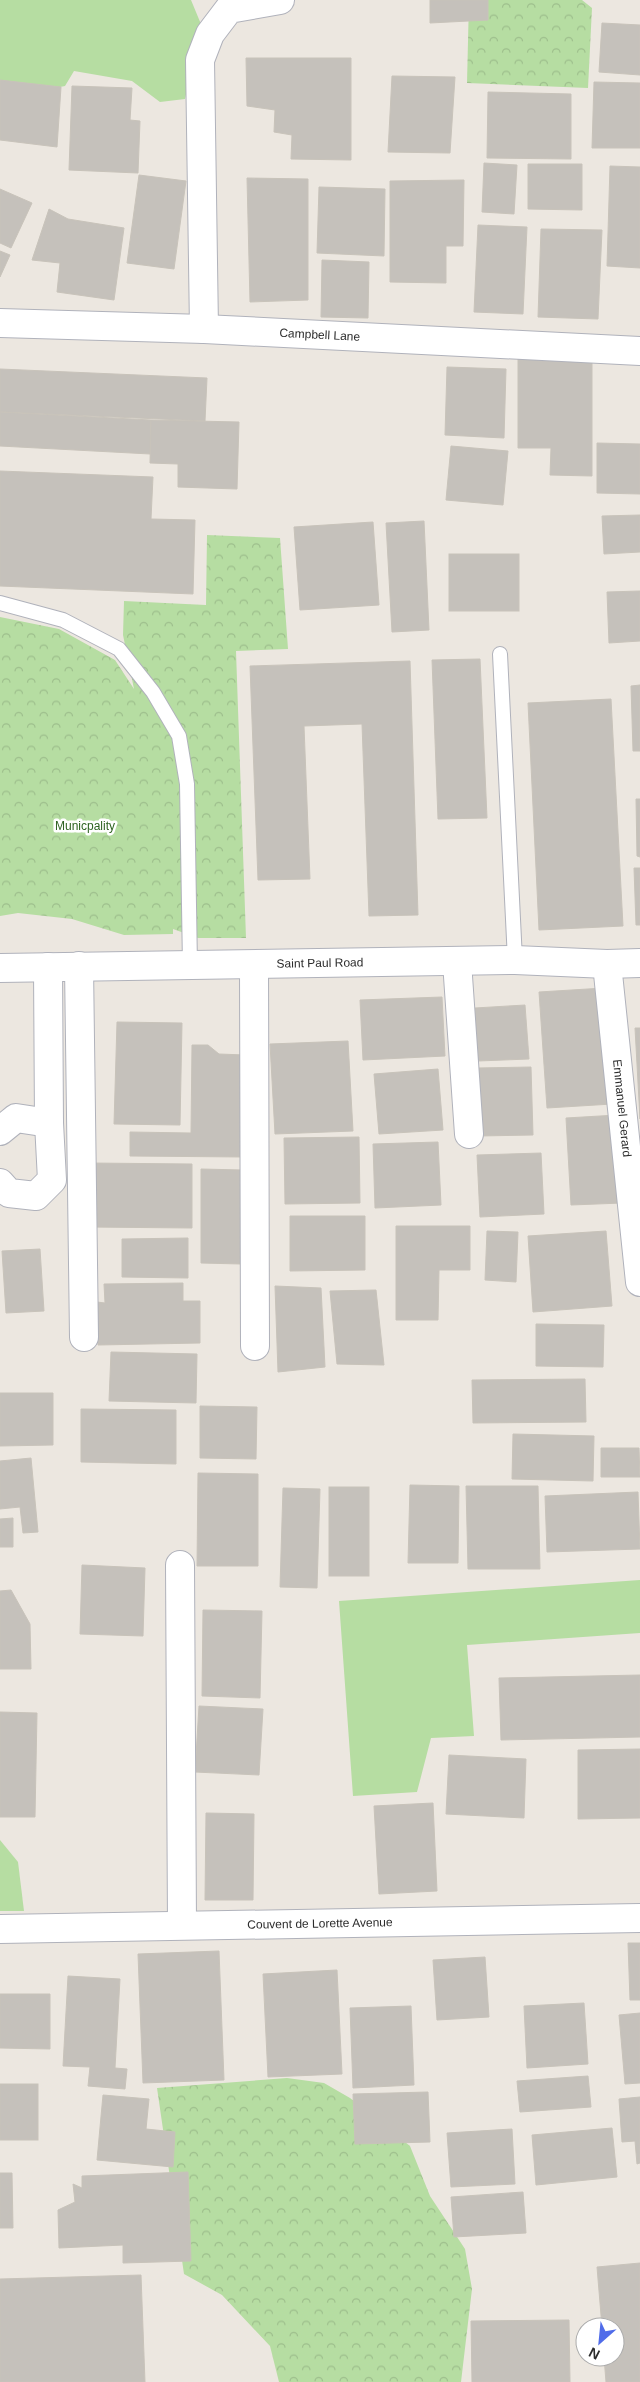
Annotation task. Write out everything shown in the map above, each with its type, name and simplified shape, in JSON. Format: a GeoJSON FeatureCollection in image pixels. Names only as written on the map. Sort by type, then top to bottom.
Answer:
{"type":"FeatureCollection","features":[{"type":"Feature","properties":{"kind":"street"},"geometry":{"type":"LineString","coordinates":[[204,329],[200,60],[210,34],[229,9],[280,0]]}},
{"type":"Feature","properties":{"kind":"street","name":"Campbell Lane"},"geometry":{"type":"LineString","coordinates":[[0,323],[204,329],[640,351]]}},
{"type":"Feature","properties":{"kind":"street","name":"Saint Paul Road"},"geometry":{"type":"LineString","coordinates":[[0,968],[515,960],[606,964],[640,963]]}},
{"type":"Feature","properties":{"kind":"street"},"geometry":{"type":"LineString","coordinates":[[457,962],[469,1134]]}},
{"type":"Feature","properties":{"kind":"street","name":"Emmanuel Gerard"},"geometry":{"type":"LineString","coordinates":[[606,964],[640,1282]]}},
{"type":"Feature","properties":{"kind":"street"},"geometry":{"type":"LineString","coordinates":[[254,965],[255,1346]]}},
{"type":"Feature","properties":{"kind":"street"},"geometry":{"type":"LineString","coordinates":[[79,966],[84,1337]]}},
{"type":"Feature","properties":{"kind":"street"},"geometry":{"type":"LineString","coordinates":[[0,1183],[9,1193],[36,1196],[52,1180],[48,1123],[48,967]]}},
{"type":"Feature","properties":{"kind":"street"},"geometry":{"type":"LineString","coordinates":[[0,1131],[16,1118],[48,1123]]}},
{"type":"Feature","properties":{"kind":"street"},"geometry":{"type":"LineString","coordinates":[[180,1565],[182,1925]]}},
{"type":"Feature","properties":{"kind":"street","name":"Couvent de Lorette Avenue"},"geometry":{"type":"LineString","coordinates":[[0,1929],[640,1918]]}},
{"type":"Feature","properties":{"kind":"lane"},"geometry":{"type":"LineString","coordinates":[[0,603],[63,620],[119,649],[153,692],[179,736],[187,784],[190,966]]}},
{"type":"Feature","properties":{"kind":"lane"},"geometry":{"type":"LineString","coordinates":[[500,654],[515,960]]}},
{"type":"Feature","properties":{"kind":"green space"},"geometry":{"type":"Polygon","coordinates":[[[0,0],[191,0],[203,29],[197,43],[185,99],[160,102],[132,81],[74,71],[65,86],[50,89],[0,81],[0,0]]]}},
{"type":"Feature","properties":{"kind":"green space"},"geometry":{"type":"Polygon","coordinates":[[[469,0],[582,0],[592,8],[588,88],[467,83],[469,0]]]}},
{"type":"Feature","properties":{"kind":"green space","name":"Municpality"},"geometry":{"type":"Polygon","coordinates":[[[207,535],[280,538],[288,649],[236,651],[246,938],[198,938],[173,929],[173,934],[124,935],[72,919],[18,913],[0,916],[0,617],[59,629],[115,660],[134,689],[123,635],[124,601],[206,605],[207,535]]]}},
{"type":"Feature","properties":{"kind":"green space"},"geometry":{"type":"Polygon","coordinates":[[[640,1580],[640,1633],[467,1645],[474,1736],[431,1738],[417,1792],[353,1796],[339,1601],[640,1580]]]}},
{"type":"Feature","properties":{"kind":"green space"},"geometry":{"type":"Polygon","coordinates":[[[0,1840],[18,1862],[24,1911],[0,1911],[0,1840]]]}},
{"type":"Feature","properties":{"kind":"green space"},"geometry":{"type":"Polygon","coordinates":[[[287,2078],[324,2083],[350,2098],[410,2146],[430,2196],[465,2249],[472,2289],[461,2382],[279,2382],[270,2346],[222,2295],[184,2274],[157,2088],[287,2078]]]}},
{"type":"Feature","properties":{"kind":"building"},"geometry":{"type":"Polygon","coordinates":[[[430,0],[488,0],[488,20],[430,23],[430,0]]]}},
{"type":"Feature","properties":{"kind":"building"},"geometry":{"type":"Polygon","coordinates":[[[602,23],[640,25],[640,75],[599,72],[602,23]]]}},
{"type":"Feature","properties":{"kind":"building"},"geometry":{"type":"Polygon","coordinates":[[[246,58],[351,58],[351,160],[291,159],[292,135],[274,132],[275,110],[247,106],[246,58]]]}},
{"type":"Feature","properties":{"kind":"building"},"geometry":{"type":"Polygon","coordinates":[[[392,76],[455,77],[450,153],[388,152],[392,76]]]}},
{"type":"Feature","properties":{"kind":"building"},"geometry":{"type":"Polygon","coordinates":[[[0,80],[61,87],[57,147],[0,140],[0,80]]]}},
{"type":"Feature","properties":{"kind":"building"},"geometry":{"type":"Polygon","coordinates":[[[594,82],[640,83],[640,148],[592,148],[594,82]]]}},
{"type":"Feature","properties":{"kind":"building"},"geometry":{"type":"Polygon","coordinates":[[[72,86],[132,88],[130,120],[140,121],[138,173],[69,170],[72,86]]]}},
{"type":"Feature","properties":{"kind":"building"},"geometry":{"type":"Polygon","coordinates":[[[488,92],[571,94],[571,159],[487,158],[488,92]]]}},
{"type":"Feature","properties":{"kind":"building"},"geometry":{"type":"Polygon","coordinates":[[[484,163],[517,165],[514,214],[482,212],[484,163]]]}},
{"type":"Feature","properties":{"kind":"building"},"geometry":{"type":"Polygon","coordinates":[[[528,164],[582,164],[582,210],[528,209],[528,164]]]}},
{"type":"Feature","properties":{"kind":"building"},"geometry":{"type":"Polygon","coordinates":[[[610,166],[640,167],[640,268],[607,266],[610,166]]]}},
{"type":"Feature","properties":{"kind":"building"},"geometry":{"type":"Polygon","coordinates":[[[139,175],[186,181],[174,269],[127,263],[139,175]]]}},
{"type":"Feature","properties":{"kind":"building"},"geometry":{"type":"Polygon","coordinates":[[[247,178],[308,179],[308,300],[250,302],[247,178]]]}},
{"type":"Feature","properties":{"kind":"building"},"geometry":{"type":"Polygon","coordinates":[[[464,180],[463,246],[446,246],[446,283],[390,282],[390,181],[464,180]]]}},
{"type":"Feature","properties":{"kind":"building"},"geometry":{"type":"Polygon","coordinates":[[[319,187],[385,189],[384,256],[317,253],[319,187]]]}},
{"type":"Feature","properties":{"kind":"building"},"geometry":{"type":"Polygon","coordinates":[[[0,189],[32,203],[11,248],[0,243],[0,189]]]}},
{"type":"Feature","properties":{"kind":"building"},"geometry":{"type":"Polygon","coordinates":[[[49,209],[68,219],[124,228],[114,300],[57,292],[60,263],[32,260],[49,209]]]}},
{"type":"Feature","properties":{"kind":"building"},"geometry":{"type":"Polygon","coordinates":[[[478,225],[527,227],[523,314],[474,312],[478,225]]]}},
{"type":"Feature","properties":{"kind":"building"},"geometry":{"type":"Polygon","coordinates":[[[541,229],[602,230],[598,319],[538,317],[541,229]]]}},
{"type":"Feature","properties":{"kind":"building"},"geometry":{"type":"Polygon","coordinates":[[[0,251],[10,255],[0,277],[0,251]]]}},
{"type":"Feature","properties":{"kind":"building"},"geometry":{"type":"Polygon","coordinates":[[[322,260],[369,262],[368,318],[321,317],[322,260]]]}},
{"type":"Feature","properties":{"kind":"building"},"geometry":{"type":"Polygon","coordinates":[[[518,358],[592,358],[592,476],[550,475],[551,448],[518,448],[518,358]]]}},
{"type":"Feature","properties":{"kind":"building"},"geometry":{"type":"Polygon","coordinates":[[[447,367],[506,369],[504,438],[445,435],[447,367]]]}},
{"type":"Feature","properties":{"kind":"building"},"geometry":{"type":"Polygon","coordinates":[[[0,369],[207,378],[205,421],[0,412],[0,369]]]}},
{"type":"Feature","properties":{"kind":"building"},"geometry":{"type":"Polygon","coordinates":[[[0,412],[151,420],[150,454],[0,446],[0,412]]]}},
{"type":"Feature","properties":{"kind":"building"},"geometry":{"type":"Polygon","coordinates":[[[151,420],[239,422],[237,489],[178,487],[178,464],[150,463],[151,420]]]}},
{"type":"Feature","properties":{"kind":"building"},"geometry":{"type":"Polygon","coordinates":[[[597,443],[640,444],[640,494],[597,493],[597,443]]]}},
{"type":"Feature","properties":{"kind":"building"},"geometry":{"type":"Polygon","coordinates":[[[451,446],[508,451],[503,505],[446,500],[451,446]]]}},
{"type":"Feature","properties":{"kind":"building"},"geometry":{"type":"Polygon","coordinates":[[[0,471],[153,477],[151,519],[195,520],[193,594],[0,586],[0,471]]]}},
{"type":"Feature","properties":{"kind":"building"},"geometry":{"type":"Polygon","coordinates":[[[640,515],[640,552],[604,554],[602,516],[640,515]]]}},
{"type":"Feature","properties":{"kind":"building"},"geometry":{"type":"Polygon","coordinates":[[[424,521],[429,630],[392,632],[386,523],[424,521]]]}},
{"type":"Feature","properties":{"kind":"building"},"geometry":{"type":"Polygon","coordinates":[[[373,522],[379,605],[300,610],[294,527],[373,522]]]}},
{"type":"Feature","properties":{"kind":"building"},"geometry":{"type":"Polygon","coordinates":[[[449,554],[519,554],[519,611],[449,611],[449,554]]]}},
{"type":"Feature","properties":{"kind":"building"},"geometry":{"type":"Polygon","coordinates":[[[640,591],[640,641],[609,643],[607,592],[640,591]]]}},
{"type":"Feature","properties":{"kind":"building"},"geometry":{"type":"Polygon","coordinates":[[[480,659],[487,818],[438,819],[432,660],[480,659]]]}},
{"type":"Feature","properties":{"kind":"building"},"geometry":{"type":"Polygon","coordinates":[[[410,661],[418,915],[369,916],[362,724],[304,726],[310,879],[258,880],[250,666],[410,661]]]}},
{"type":"Feature","properties":{"kind":"building"},"geometry":{"type":"Polygon","coordinates":[[[640,685],[640,751],[633,751],[631,686],[640,685]]]}},
{"type":"Feature","properties":{"kind":"building"},"geometry":{"type":"Polygon","coordinates":[[[611,699],[623,926],[539,930],[528,703],[611,699]]]}},
{"type":"Feature","properties":{"kind":"building"},"geometry":{"type":"Polygon","coordinates":[[[636,799],[640,799],[640,857],[637,856],[636,799]]]}},
{"type":"Feature","properties":{"kind":"building"},"geometry":{"type":"Polygon","coordinates":[[[634,868],[640,868],[640,925],[636,925],[634,868]]]}},
{"type":"Feature","properties":{"kind":"building"},"geometry":{"type":"Polygon","coordinates":[[[604,988],[612,1104],[547,1108],[539,992],[604,988]]]}},
{"type":"Feature","properties":{"kind":"building"},"geometry":{"type":"Polygon","coordinates":[[[442,997],[445,1056],[363,1060],[360,1000],[442,997]]]}},
{"type":"Feature","properties":{"kind":"building"},"geometry":{"type":"Polygon","coordinates":[[[525,1005],[529,1059],[478,1061],[475,1008],[525,1005]]]}},
{"type":"Feature","properties":{"kind":"building"},"geometry":{"type":"Polygon","coordinates":[[[117,1022],[182,1023],[180,1125],[114,1124],[117,1022]]]}},
{"type":"Feature","properties":{"kind":"building"},"geometry":{"type":"Polygon","coordinates":[[[635,1028],[640,1028],[640,1119],[635,1028]]]}},
{"type":"Feature","properties":{"kind":"building"},"geometry":{"type":"Polygon","coordinates":[[[348,1041],[353,1131],[275,1134],[270,1044],[348,1041]]]}},
{"type":"Feature","properties":{"kind":"building"},"geometry":{"type":"Polygon","coordinates":[[[192,1045],[208,1045],[219,1054],[245,1055],[244,1157],[130,1156],[130,1132],[191,1133],[192,1045]]]}},
{"type":"Feature","properties":{"kind":"building"},"geometry":{"type":"Polygon","coordinates":[[[531,1067],[533,1135],[479,1136],[477,1068],[531,1067]]]}},
{"type":"Feature","properties":{"kind":"building"},"geometry":{"type":"Polygon","coordinates":[[[438,1069],[443,1130],[379,1134],[374,1074],[438,1069]]]}},
{"type":"Feature","properties":{"kind":"building"},"geometry":{"type":"Polygon","coordinates":[[[617,1115],[622,1203],[571,1205],[566,1118],[617,1115]]]}},
{"type":"Feature","properties":{"kind":"building"},"geometry":{"type":"Polygon","coordinates":[[[359,1137],[360,1203],[285,1204],[284,1138],[359,1137]]]}},
{"type":"Feature","properties":{"kind":"building"},"geometry":{"type":"Polygon","coordinates":[[[438,1142],[441,1205],[375,1208],[373,1144],[438,1142]]]}},
{"type":"Feature","properties":{"kind":"building"},"geometry":{"type":"Polygon","coordinates":[[[541,1153],[544,1214],[480,1217],[477,1155],[541,1153]]]}},
{"type":"Feature","properties":{"kind":"building"},"geometry":{"type":"Polygon","coordinates":[[[89,1163],[192,1164],[192,1228],[89,1227],[89,1163]]]}},
{"type":"Feature","properties":{"kind":"building"},"geometry":{"type":"Polygon","coordinates":[[[201,1169],[242,1170],[241,1264],[201,1263],[201,1169]]]}},
{"type":"Feature","properties":{"kind":"building"},"geometry":{"type":"Polygon","coordinates":[[[290,1216],[365,1216],[365,1270],[290,1271],[290,1216]]]}},
{"type":"Feature","properties":{"kind":"building"},"geometry":{"type":"Polygon","coordinates":[[[396,1226],[470,1226],[470,1270],[439,1270],[438,1320],[396,1320],[396,1226]]]}},
{"type":"Feature","properties":{"kind":"building"},"geometry":{"type":"Polygon","coordinates":[[[487,1231],[518,1232],[516,1282],[485,1280],[487,1231]]]}},
{"type":"Feature","properties":{"kind":"building"},"geometry":{"type":"Polygon","coordinates":[[[606,1231],[612,1306],[533,1312],[528,1236],[606,1231]]]}},
{"type":"Feature","properties":{"kind":"building"},"geometry":{"type":"Polygon","coordinates":[[[188,1238],[188,1278],[122,1277],[122,1239],[188,1238]]]}},
{"type":"Feature","properties":{"kind":"building"},"geometry":{"type":"Polygon","coordinates":[[[40,1249],[44,1311],[6,1313],[2,1251],[40,1249]]]}},
{"type":"Feature","properties":{"kind":"building"},"geometry":{"type":"Polygon","coordinates":[[[183,1283],[183,1301],[200,1301],[200,1343],[98,1345],[97,1302],[105,1303],[104,1284],[183,1283]]]}},
{"type":"Feature","properties":{"kind":"building"},"geometry":{"type":"Polygon","coordinates":[[[275,1286],[321,1288],[325,1367],[278,1372],[275,1286]]]}},
{"type":"Feature","properties":{"kind":"building"},"geometry":{"type":"Polygon","coordinates":[[[376,1290],[384,1365],[337,1364],[330,1291],[376,1290]]]}},
{"type":"Feature","properties":{"kind":"building"},"geometry":{"type":"Polygon","coordinates":[[[536,1324],[604,1325],[603,1367],[536,1366],[536,1324]]]}},
{"type":"Feature","properties":{"kind":"building"},"geometry":{"type":"Polygon","coordinates":[[[111,1352],[197,1354],[196,1403],[109,1401],[111,1352]]]}},
{"type":"Feature","properties":{"kind":"building"},"geometry":{"type":"Polygon","coordinates":[[[585,1379],[586,1422],[473,1423],[472,1380],[585,1379]]]}},
{"type":"Feature","properties":{"kind":"building"},"geometry":{"type":"Polygon","coordinates":[[[0,1393],[53,1393],[53,1445],[0,1446],[0,1393]]]}},
{"type":"Feature","properties":{"kind":"building"},"geometry":{"type":"Polygon","coordinates":[[[200,1406],[257,1407],[256,1459],[200,1458],[200,1406]]]}},
{"type":"Feature","properties":{"kind":"building"},"geometry":{"type":"Polygon","coordinates":[[[81,1409],[176,1410],[176,1464],[81,1462],[81,1409]]]}},
{"type":"Feature","properties":{"kind":"building"},"geometry":{"type":"Polygon","coordinates":[[[513,1434],[594,1436],[593,1481],[512,1479],[513,1434]]]}},
{"type":"Feature","properties":{"kind":"building"},"geometry":{"type":"Polygon","coordinates":[[[601,1448],[639,1448],[640,1477],[601,1477],[601,1448]]]}},
{"type":"Feature","properties":{"kind":"building"},"geometry":{"type":"Polygon","coordinates":[[[31,1458],[38,1532],[23,1533],[20,1507],[0,1509],[0,1461],[31,1458]]]}},
{"type":"Feature","properties":{"kind":"building"},"geometry":{"type":"Polygon","coordinates":[[[198,1473],[258,1474],[258,1566],[197,1566],[198,1473]]]}},
{"type":"Feature","properties":{"kind":"building"},"geometry":{"type":"Polygon","coordinates":[[[410,1485],[459,1486],[458,1563],[408,1563],[410,1485]]]}},
{"type":"Feature","properties":{"kind":"building"},"geometry":{"type":"Polygon","coordinates":[[[466,1486],[538,1486],[540,1569],[468,1569],[466,1486]]]}},
{"type":"Feature","properties":{"kind":"building"},"geometry":{"type":"Polygon","coordinates":[[[329,1487],[369,1487],[369,1576],[329,1576],[329,1487]]]}},
{"type":"Feature","properties":{"kind":"building"},"geometry":{"type":"Polygon","coordinates":[[[283,1488],[320,1489],[317,1588],[280,1587],[283,1488]]]}},
{"type":"Feature","properties":{"kind":"building"},"geometry":{"type":"Polygon","coordinates":[[[638,1492],[640,1549],[547,1552],[545,1496],[638,1492]]]}},
{"type":"Feature","properties":{"kind":"building"},"geometry":{"type":"Polygon","coordinates":[[[13,1518],[13,1547],[0,1547],[0,1519],[13,1518]]]}},
{"type":"Feature","properties":{"kind":"building"},"geometry":{"type":"Polygon","coordinates":[[[82,1565],[145,1568],[143,1636],[80,1634],[82,1565]]]}},
{"type":"Feature","properties":{"kind":"building"},"geometry":{"type":"Polygon","coordinates":[[[11,1590],[30,1624],[31,1669],[0,1669],[0,1591],[11,1590]]]}},
{"type":"Feature","properties":{"kind":"building"},"geometry":{"type":"Polygon","coordinates":[[[203,1610],[262,1611],[260,1698],[202,1696],[203,1610]]]}},
{"type":"Feature","properties":{"kind":"building"},"geometry":{"type":"Polygon","coordinates":[[[640,1675],[640,1737],[501,1740],[499,1678],[640,1675]]]}},
{"type":"Feature","properties":{"kind":"building"},"geometry":{"type":"Polygon","coordinates":[[[199,1706],[263,1709],[259,1775],[195,1772],[199,1706]]]}},
{"type":"Feature","properties":{"kind":"building"},"geometry":{"type":"Polygon","coordinates":[[[0,1712],[37,1713],[35,1817],[0,1817],[0,1712]]]}},
{"type":"Feature","properties":{"kind":"building"},"geometry":{"type":"Polygon","coordinates":[[[640,1749],[640,1818],[578,1819],[578,1750],[640,1749]]]}},
{"type":"Feature","properties":{"kind":"building"},"geometry":{"type":"Polygon","coordinates":[[[449,1755],[526,1759],[524,1818],[446,1814],[449,1755]]]}},
{"type":"Feature","properties":{"kind":"building"},"geometry":{"type":"Polygon","coordinates":[[[433,1803],[437,1891],[379,1894],[374,1806],[433,1803]]]}},
{"type":"Feature","properties":{"kind":"building"},"geometry":{"type":"Polygon","coordinates":[[[206,1813],[254,1814],[253,1900],[205,1900],[206,1813]]]}},
{"type":"Feature","properties":{"kind":"building"},"geometry":{"type":"Polygon","coordinates":[[[628,1943],[640,1943],[640,2000],[630,2000],[628,1943]]]}},
{"type":"Feature","properties":{"kind":"building"},"geometry":{"type":"Polygon","coordinates":[[[219,1951],[224,2080],[143,2083],[138,1954],[219,1951]]]}},
{"type":"Feature","properties":{"kind":"building"},"geometry":{"type":"Polygon","coordinates":[[[485,1957],[489,2017],[437,2020],[433,1960],[485,1957]]]}},
{"type":"Feature","properties":{"kind":"building"},"geometry":{"type":"Polygon","coordinates":[[[337,1970],[342,2074],[268,2077],[263,1974],[337,1970]]]}},
{"type":"Feature","properties":{"kind":"building"},"geometry":{"type":"Polygon","coordinates":[[[68,1976],[120,1979],[115,2068],[127,2069],[125,2089],[88,2086],[90,2067],[63,2066],[68,1976]]]}},
{"type":"Feature","properties":{"kind":"building"},"geometry":{"type":"Polygon","coordinates":[[[0,1994],[50,1994],[50,2049],[0,2048],[0,1994]]]}},
{"type":"Feature","properties":{"kind":"building"},"geometry":{"type":"Polygon","coordinates":[[[584,2003],[588,2064],[527,2068],[524,2006],[584,2003]]]}},
{"type":"Feature","properties":{"kind":"building"},"geometry":{"type":"Polygon","coordinates":[[[411,2006],[414,2085],[353,2088],[350,2008],[411,2006]]]}},
{"type":"Feature","properties":{"kind":"building"},"geometry":{"type":"Polygon","coordinates":[[[640,2013],[640,2083],[625,2084],[619,2015],[640,2013]]]}},
{"type":"Feature","properties":{"kind":"building"},"geometry":{"type":"Polygon","coordinates":[[[588,2076],[591,2107],[520,2112],[517,2081],[588,2076]]]}},
{"type":"Feature","properties":{"kind":"building"},"geometry":{"type":"Polygon","coordinates":[[[0,2084],[38,2084],[38,2140],[0,2140],[0,2084]]]}},
{"type":"Feature","properties":{"kind":"building"},"geometry":{"type":"Polygon","coordinates":[[[428,2092],[430,2142],[355,2144],[353,2094],[428,2092]]]}},
{"type":"Feature","properties":{"kind":"building"},"geometry":{"type":"Polygon","coordinates":[[[103,2095],[149,2099],[146,2129],[175,2132],[173,2167],[97,2160],[103,2095]]]}},
{"type":"Feature","properties":{"kind":"building"},"geometry":{"type":"Polygon","coordinates":[[[640,2097],[640,2163],[637,2164],[635,2141],[622,2142],[619,2099],[640,2097]]]}},
{"type":"Feature","properties":{"kind":"building"},"geometry":{"type":"Polygon","coordinates":[[[612,2128],[617,2177],[536,2185],[532,2135],[612,2128]]]}},
{"type":"Feature","properties":{"kind":"building"},"geometry":{"type":"Polygon","coordinates":[[[512,2129],[515,2184],[451,2187],[447,2133],[512,2129]]]}},
{"type":"Feature","properties":{"kind":"building"},"geometry":{"type":"Polygon","coordinates":[[[188,2172],[191,2261],[123,2263],[123,2245],[59,2248],[58,2210],[75,2202],[73,2184],[82,2188],[82,2176],[188,2172]]]}},
{"type":"Feature","properties":{"kind":"building"},"geometry":{"type":"Polygon","coordinates":[[[0,2173],[12,2173],[13,2228],[0,2228],[0,2173]]]}},
{"type":"Feature","properties":{"kind":"building"},"geometry":{"type":"Polygon","coordinates":[[[523,2192],[526,2233],[454,2237],[451,2197],[523,2192]]]}},
{"type":"Feature","properties":{"kind":"building"},"geometry":{"type":"Polygon","coordinates":[[[640,2263],[640,2382],[606,2382],[605,2367],[625,2367],[625,2317],[601,2317],[597,2267],[640,2263]]]}},
{"type":"Feature","properties":{"kind":"building"},"geometry":{"type":"Polygon","coordinates":[[[141,2275],[145,2382],[0,2382],[0,2279],[141,2275]]]}},
{"type":"Feature","properties":{"kind":"building"},"geometry":{"type":"Polygon","coordinates":[[[569,2320],[570,2382],[472,2382],[471,2321],[569,2320]]]}}]}
